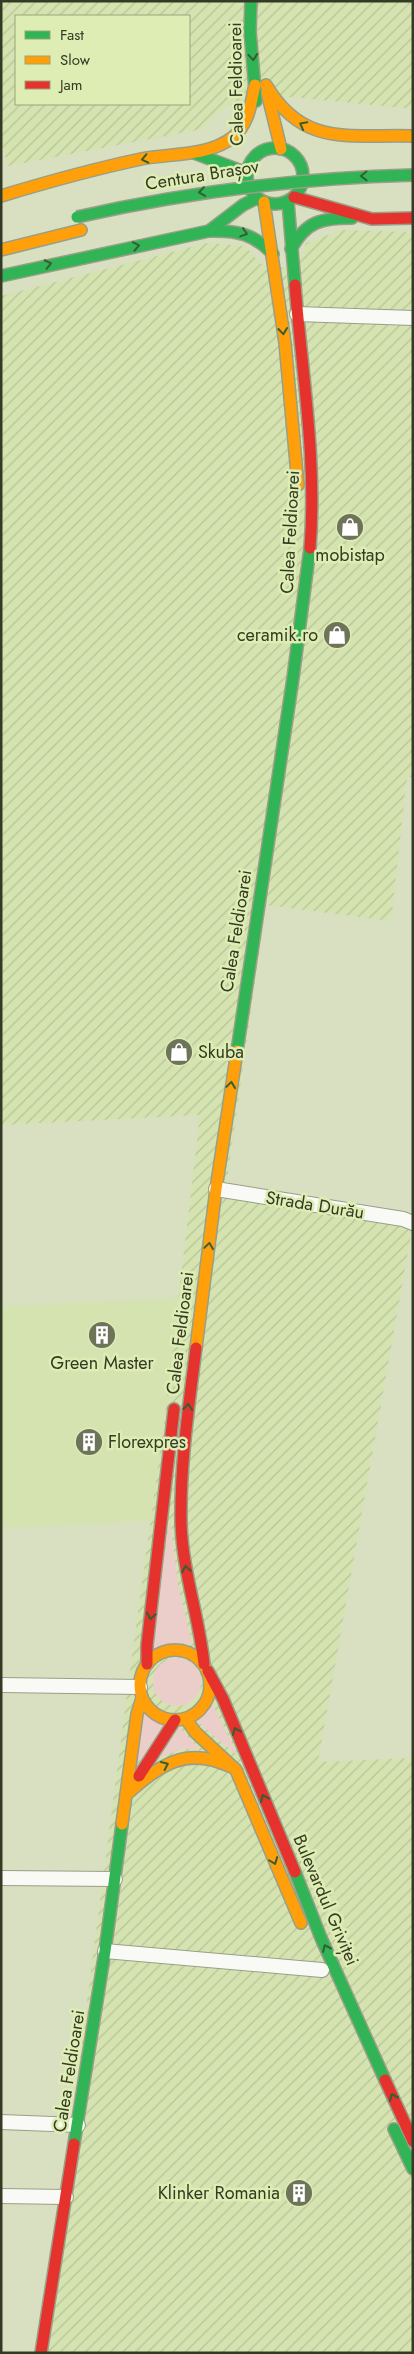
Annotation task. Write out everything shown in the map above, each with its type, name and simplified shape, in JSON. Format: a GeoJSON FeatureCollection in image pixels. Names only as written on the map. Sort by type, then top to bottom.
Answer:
{"type":"FeatureCollection","features":[{"type":"Feature","properties":{"kind":"main road","name":"Calea Feldioarei"},"geometry":{"type":"LineString","coordinates":[[252,5],[250,31],[260,85],[281,149]]}},
{"type":"Feature","properties":{"kind":"main road","name":"Calea Feldioarei"},"geometry":{"type":"LineString","coordinates":[[257,122],[260,85]]}},
{"type":"Feature","properties":{"kind":"main road"},"geometry":{"type":"LineString","coordinates":[[1,196],[103,168],[155,157],[194,153],[221,144],[242,128],[260,85],[285,113],[298,123],[315,131],[350,135],[413,136]]}},
{"type":"Feature","properties":{"kind":"main road"},"geometry":{"type":"LineString","coordinates":[[324,146],[350,135]]}},
{"type":"Feature","properties":{"kind":"main road","name":"Calea Feldioarei"},"geometry":{"type":"LineString","coordinates":[[254,158],[258,141]]}},
{"type":"Feature","properties":{"kind":"main road"},"geometry":{"type":"LineString","coordinates":[[260,200],[248,183],[247,173],[254,158],[266,150],[281,149],[295,157],[303,173],[303,182],[291,200]]}},
{"type":"Feature","properties":{"kind":"main road"},"geometry":{"type":"LineString","coordinates":[[194,153],[247,173]]}},
{"type":"Feature","properties":{"kind":"main road"},"geometry":{"type":"LineString","coordinates":[[295,157],[310,153]]}},
{"type":"Feature","properties":{"kind":"main road","name":"Centura Brașov"},"geometry":{"type":"LineString","coordinates":[[72,218],[148,200],[242,186],[359,176],[413,175]]}},
{"type":"Feature","properties":{"kind":"main road","name":"Centura Brașov"},"geometry":{"type":"LineString","coordinates":[[228,202],[303,193],[351,190]]}},
{"type":"Feature","properties":{"kind":"main road","name":"Calea Feldioarei"},"geometry":{"type":"LineString","coordinates":[[260,200],[273,254],[295,431],[298,497]]}},
{"type":"Feature","properties":{"kind":"main road"},"geometry":{"type":"LineString","coordinates":[[208,231],[243,205],[260,200],[272,204],[291,200],[372,219]]}},
{"type":"Feature","properties":{"kind":"main road","name":"Calea Feldioarei"},"geometry":{"type":"LineString","coordinates":[[127,1794],[180,1719],[196,1714],[204,1705],[211,1683],[206,1668],[185,1565],[181,1522],[181,1482],[190,1383],[216,1189],[308,566],[312,520],[310,431],[291,249],[291,200]]}},
{"type":"Feature","properties":{"kind":"main road"},"geometry":{"type":"LineString","coordinates":[[291,249],[302,231],[321,220],[332,217],[372,219],[413,218]]}},
{"type":"Feature","properties":{"kind":"main road"},"geometry":{"type":"LineString","coordinates":[[1,250],[96,226]]}},
{"type":"Feature","properties":{"kind":"main road"},"geometry":{"type":"LineString","coordinates":[[1,276],[35,267],[208,231],[238,230],[248,233],[257,238],[273,254]]}},
{"type":"Feature","properties":{"kind":"main road","name":"Calea Feldioarei"},"geometry":{"type":"LineString","coordinates":[[197,1245],[230,1017]]}},
{"type":"Feature","properties":{"kind":"main road","name":"Calea Feldioarei"},"geometry":{"type":"LineString","coordinates":[[41,2353],[105,1951],[141,1692],[141,1674],[147,1664],[147,1645],[176,1393]]}},
{"type":"Feature","properties":{"kind":"main road"},"geometry":{"type":"LineString","coordinates":[[147,1664],[155,1656],[165,1651],[176,1649],[186,1651],[206,1668]]}},
{"type":"Feature","properties":{"kind":"main road","name":"Bulevardul Griviței"},"geometry":{"type":"LineString","coordinates":[[206,1668],[222,1699],[255,1776],[321,1938],[413,2141]]}},
{"type":"Feature","properties":{"kind":"main road"},"geometry":{"type":"LineString","coordinates":[[141,1692],[155,1714],[180,1719]]}},
{"type":"Feature","properties":{"kind":"main road","name":"Bulevardul Griviței"},"geometry":{"type":"LineString","coordinates":[[180,1719],[222,1754],[236,1770],[307,1938]]}},
{"type":"Feature","properties":{"kind":"main road"},"geometry":{"type":"LineString","coordinates":[[127,1794],[150,1773],[176,1760],[202,1757],[213,1758],[236,1770]]}},
{"type":"Feature","properties":{"kind":"main road","name":"Bulevardul Griviței"},"geometry":{"type":"LineString","coordinates":[[314,1954],[323,1974]]}},
{"type":"Feature","properties":{"kind":"main road"},"geometry":{"type":"LineString","coordinates":[[390,2121],[413,2169]]}},
{"type":"Feature","properties":{"kind":"street"},"geometry":{"type":"LineString","coordinates":[[297,314],[413,318]]}},
{"type":"Feature","properties":{"kind":"street","name":"Strada Durău"},"geometry":{"type":"LineString","coordinates":[[216,1189],[403,1219],[413,1223]]}},
{"type":"Feature","properties":{"kind":"street"},"geometry":{"type":"LineString","coordinates":[[1,1685],[141,1692]]}},
{"type":"Feature","properties":{"kind":"street"},"geometry":{"type":"LineString","coordinates":[[1,1878],[115,1878]]}},
{"type":"Feature","properties":{"kind":"street"},"geometry":{"type":"LineString","coordinates":[[105,1951],[323,1974]]}},
{"type":"Feature","properties":{"kind":"street"},"geometry":{"type":"LineString","coordinates":[[1,2122],[78,2125]]}},
{"type":"Feature","properties":{"kind":"street"},"geometry":{"type":"LineString","coordinates":[[1,2196],[66,2197]]}},
{"type":"Feature","properties":{"kind":"shaded area"},"geometry":{"type":"Polygon","coordinates":[[[1,1],[413,1],[413,109],[292,97],[227,106],[202,129],[8,166],[1,141],[1,1]]]}},
{"type":"Feature","properties":{"kind":"shaded area"},"geometry":{"type":"Polygon","coordinates":[[[342,230],[413,232],[413,777],[407,777],[391,921],[266,905],[226,1187],[412,1229],[318,1762],[413,1758],[413,2353],[41,2353],[164,1422],[200,1115],[1,1125],[1,296],[207,243],[245,246],[261,264],[297,270],[306,243],[342,230]]]}},
{"type":"Feature","properties":{"kind":"shaded area"},"geometry":{"type":"Polygon","coordinates":[[[180,1298],[150,1521],[1,1529],[1,1306],[180,1298]]]}},
{"type":"Feature","properties":{"kind":"shaded area"},"geometry":{"type":"Polygon","coordinates":[[[170,1518],[178,1585],[192,1644],[170,1643],[162,1645],[151,1653],[170,1518]]]}},
{"type":"Feature","properties":{"kind":"shaded area"},"geometry":{"type":"Polygon","coordinates":[[[172,1658],[182,1658],[194,1665],[201,1677],[201,1687],[194,1699],[182,1706],[172,1706],[164,1702],[157,1695],[153,1687],[153,1677],[157,1669],[164,1662],[172,1658]]]}},
{"type":"Feature","properties":{"kind":"shaded area"},"geometry":{"type":"Polygon","coordinates":[[[211,1701],[238,1756],[194,1719],[211,1701]]]}},
{"type":"Feature","properties":{"kind":"shaded area"},"geometry":{"type":"Polygon","coordinates":[[[145,1706],[152,1713],[168,1721],[141,1761],[137,1760],[145,1706]]]}},
{"type":"Feature","properties":{"kind":"shaded area"},"geometry":{"type":"Polygon","coordinates":[[[179,1727],[199,1749],[181,1749],[159,1758],[179,1727]]]}},
{"type":"Feature","properties":{"kind":"traffic: fast"},"geometry":{"type":"LineString","coordinates":[[251,1],[250,31],[256,101]]}},
{"type":"Feature","properties":{"kind":"traffic: fast"},"geometry":{"type":"LineString","coordinates":[[275,148],[286,150],[295,156],[301,165],[303,176],[301,187],[295,196],[286,202],[275,204],[264,202],[255,196],[249,187],[247,176],[249,165],[255,156],[264,150],[275,148]]}},
{"type":"Feature","properties":{"kind":"traffic: fast"},"geometry":{"type":"LineString","coordinates":[[194,153],[247,173]]}},
{"type":"Feature","properties":{"kind":"traffic: fast"},"geometry":{"type":"LineString","coordinates":[[77,217],[160,200],[244,188],[328,179],[413,175]]}},
{"type":"Feature","properties":{"kind":"traffic: fast"},"geometry":{"type":"LineString","coordinates":[[1,276],[209,231],[243,205],[257,198]]}},
{"type":"Feature","properties":{"kind":"traffic: fast"},"geometry":{"type":"LineString","coordinates":[[288,202],[295,285]]}},
{"type":"Feature","properties":{"kind":"traffic: fast"},"geometry":{"type":"LineString","coordinates":[[291,249],[303,232],[316,223],[323,220],[352,218]]}},
{"type":"Feature","properties":{"kind":"traffic: fast"},"geometry":{"type":"LineString","coordinates":[[209,231],[228,231],[244,235],[259,242],[273,254]]}},
{"type":"Feature","properties":{"kind":"traffic: fast"},"geometry":{"type":"LineString","coordinates":[[237,1051],[293,678],[310,548]]}},
{"type":"Feature","properties":{"kind":"traffic: fast"},"geometry":{"type":"LineString","coordinates":[[74,2144],[105,1951],[122,1824]]}},
{"type":"Feature","properties":{"kind":"traffic: fast"},"geometry":{"type":"LineString","coordinates":[[295,1872],[321,1938],[385,2080]]}},
{"type":"Feature","properties":{"kind":"traffic: fast"},"geometry":{"type":"LineString","coordinates":[[394,2129],[413,2169]]}},
{"type":"Feature","properties":{"kind":"traffic: slow"},"geometry":{"type":"LineString","coordinates":[[1,196],[141,159],[212,148],[233,137],[243,126],[255,85]]}},
{"type":"Feature","properties":{"kind":"traffic: slow"},"geometry":{"type":"LineString","coordinates":[[266,85],[280,105],[296,119],[312,128],[349,136],[413,136]]}},
{"type":"Feature","properties":{"kind":"traffic: slow"},"geometry":{"type":"LineString","coordinates":[[267,92],[281,149]]}},
{"type":"Feature","properties":{"kind":"traffic: slow"},"geometry":{"type":"LineString","coordinates":[[264,202],[285,343],[298,485]]}},
{"type":"Feature","properties":{"kind":"traffic: slow"},"geometry":{"type":"LineString","coordinates":[[1,250],[81,230]]}},
{"type":"Feature","properties":{"kind":"traffic: slow"},"geometry":{"type":"LineString","coordinates":[[196,1348],[216,1189],[237,1051]]}},
{"type":"Feature","properties":{"kind":"traffic: slow"},"geometry":{"type":"LineString","coordinates":[[168,1650],[182,1650],[195,1656],[204,1665],[210,1678],[210,1685],[208,1698],[200,1710],[182,1720],[168,1720],[155,1714],[146,1705],[140,1692],[140,1678],[146,1665],[155,1656],[168,1650]]}},
{"type":"Feature","properties":{"kind":"traffic: slow"},"geometry":{"type":"LineString","coordinates":[[122,1824],[137,1714],[142,1698]]}},
{"type":"Feature","properties":{"kind":"traffic: slow"},"geometry":{"type":"LineString","coordinates":[[186,1719],[195,1732],[236,1770],[301,1923]]}},
{"type":"Feature","properties":{"kind":"traffic: slow"},"geometry":{"type":"LineString","coordinates":[[127,1794],[162,1767],[187,1758],[214,1760],[229,1766]]}},
{"type":"Feature","properties":{"kind":"traffic: jam"},"geometry":{"type":"LineString","coordinates":[[294,197],[372,219],[413,218]]}},
{"type":"Feature","properties":{"kind":"traffic: jam"},"geometry":{"type":"LineString","coordinates":[[295,285],[308,416],[312,482],[310,548]]}},
{"type":"Feature","properties":{"kind":"traffic: jam"},"geometry":{"type":"LineString","coordinates":[[196,1348],[183,1456],[181,1522],[184,1558],[204,1664]]}},
{"type":"Feature","properties":{"kind":"traffic: jam"},"geometry":{"type":"LineString","coordinates":[[147,1664],[147,1645],[174,1409]]}},
{"type":"Feature","properties":{"kind":"traffic: jam"},"geometry":{"type":"LineString","coordinates":[[208,1671],[223,1699],[295,1872]]}},
{"type":"Feature","properties":{"kind":"traffic: jam"},"geometry":{"type":"LineString","coordinates":[[139,1776],[175,1720]]}},
{"type":"Feature","properties":{"kind":"traffic: jam"},"geometry":{"type":"LineString","coordinates":[[385,2080],[413,2141]]}},
{"type":"Feature","properties":{"kind":"traffic: jam"},"geometry":{"type":"LineString","coordinates":[[41,2353],[74,2144]]}},
{"type":"Feature","properties":{"kind":"place","name":"mobistap"},"geometry":{"type":"Point","coordinates":[350,527]}},
{"type":"Feature","properties":{"kind":"place","name":"ceramik.ro"},"geometry":{"type":"Point","coordinates":[337,635]}},
{"type":"Feature","properties":{"kind":"place","name":"Skuba"},"geometry":{"type":"Point","coordinates":[179,1052]}},
{"type":"Feature","properties":{"kind":"place","name":"Green Master"},"geometry":{"type":"Point","coordinates":[102,1335]}},
{"type":"Feature","properties":{"kind":"place","name":"Florexpres"},"geometry":{"type":"Point","coordinates":[89,1442]}},
{"type":"Feature","properties":{"kind":"place","name":"Klinker Romania"},"geometry":{"type":"Point","coordinates":[299,2193]}}]}
